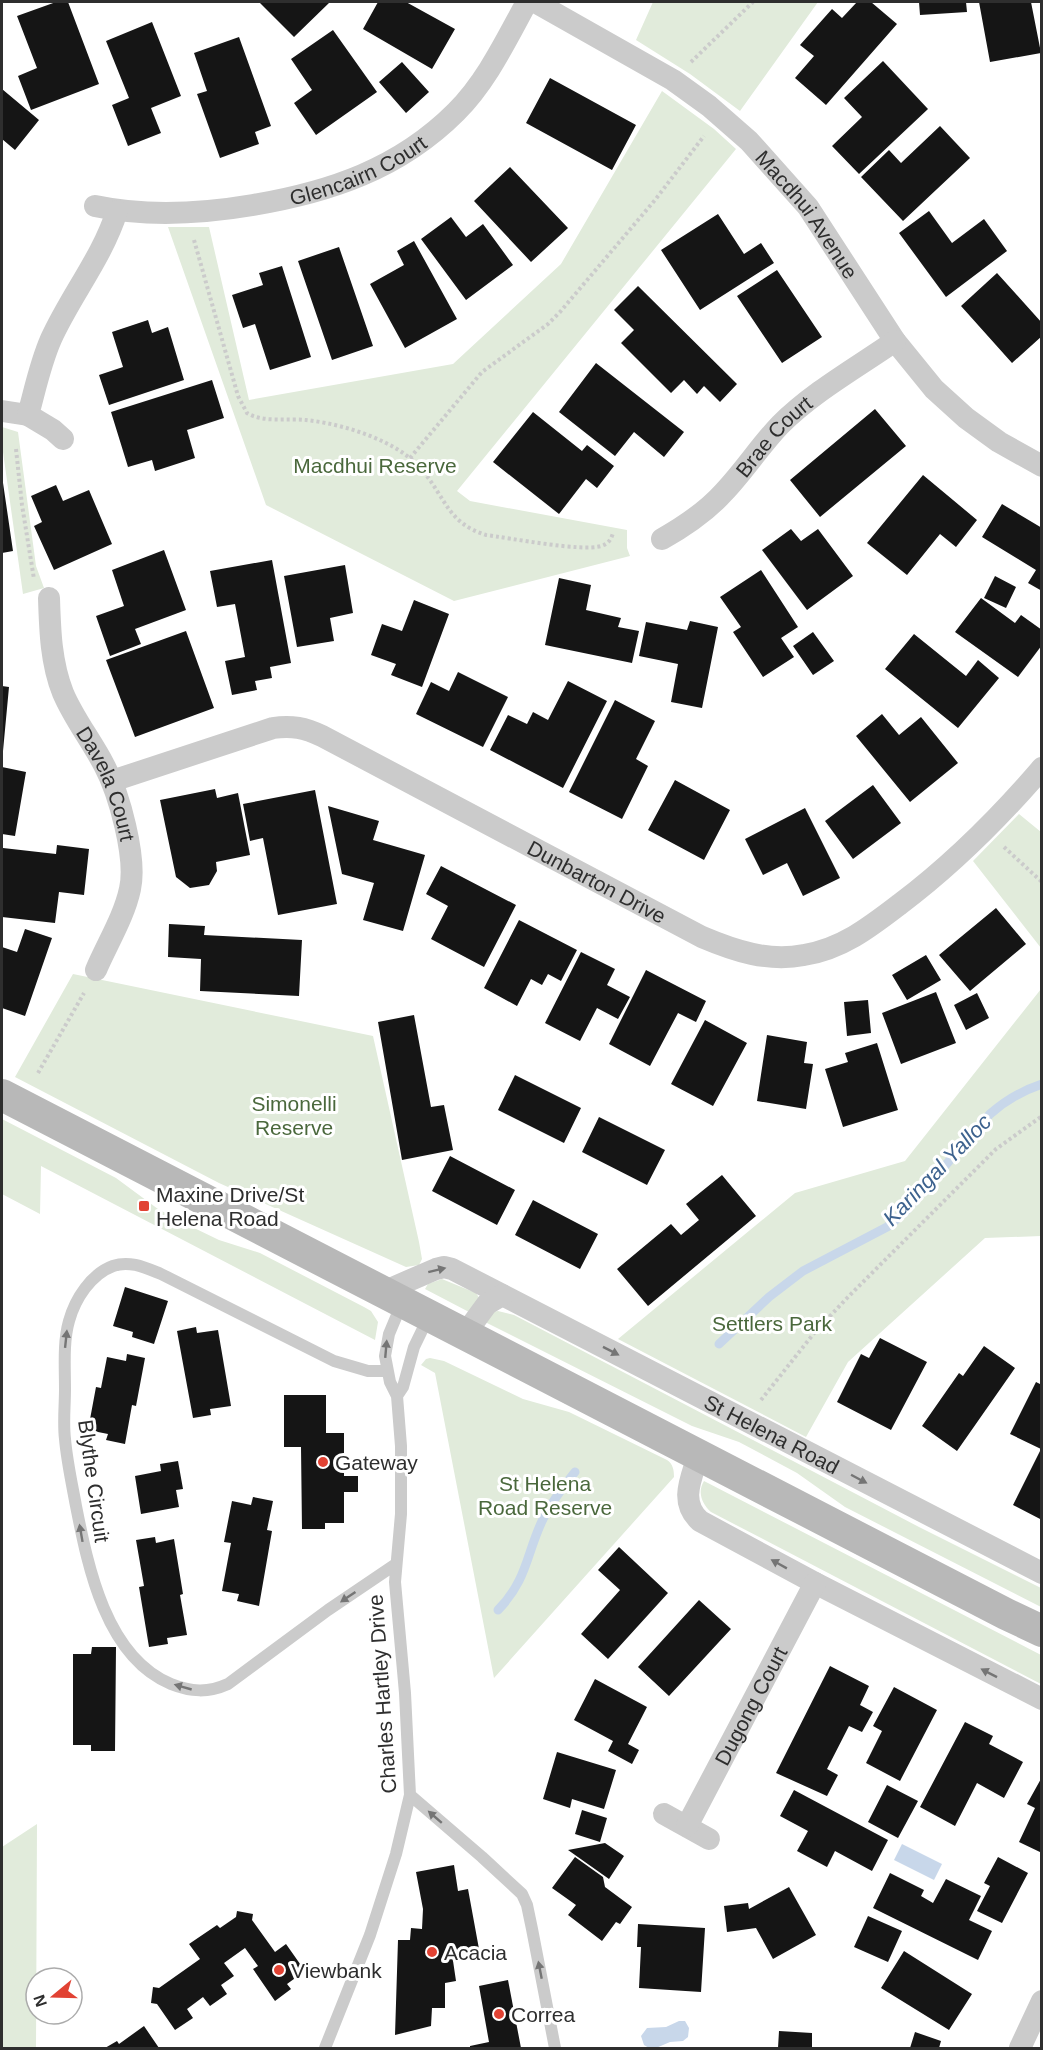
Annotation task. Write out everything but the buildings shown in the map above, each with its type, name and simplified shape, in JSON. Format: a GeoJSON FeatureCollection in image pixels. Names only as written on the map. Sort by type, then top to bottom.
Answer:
{"type":"FeatureCollection","features":[{"type":"Feature","properties":{"kind":"main road"},"geometry":{"type":"LineString","coordinates":[[2,1095],[1041,1631]]}},
{"type":"Feature","properties":{"kind":"street","name":"Glencairn Court"},"geometry":{"type":"LineString","coordinates":[[95,206],[117,211],[180,214],[219,211],[307,195],[344,183],[381,167],[419,143],[457,110],[487,72],[527,2]]}},
{"type":"Feature","properties":{"kind":"street","name":"Macdhui Avenue"},"geometry":{"type":"LineString","coordinates":[[535,2],[673,80],[709,106],[749,141],[808,207],[895,341],[934,389],[966,418],[999,442],[1041,466]]}},
{"type":"Feature","properties":{"kind":"street"},"geometry":{"type":"LineString","coordinates":[[28,415],[51,339],[101,252],[117,211]]}},
{"type":"Feature","properties":{"kind":"street","name":"Brae Court"},"geometry":{"type":"LineString","coordinates":[[662,539],[691,522],[708,508],[781,424],[806,403],[895,341]]}},
{"type":"Feature","properties":{"kind":"street"},"geometry":{"type":"LineString","coordinates":[[2,411],[28,415],[63,439]]}},
{"type":"Feature","properties":{"kind":"street","name":"Davela Court"},"geometry":{"type":"LineString","coordinates":[[49,598],[51,645],[55,668],[73,715],[105,766],[130,853],[130,888],[126,903],[96,970]]}},
{"type":"Feature","properties":{"kind":"street","name":"Dunbarton Drive"},"geometry":{"type":"LineString","coordinates":[[111,781],[273,728],[300,727],[322,736],[702,937],[747,953],[772,957],[803,956],[826,950],[868,929],[951,863],[986,830],[1041,768]]}},
{"type":"Feature","properties":{"kind":"street","name":"St Helena Road"},"geometry":{"type":"LineString","coordinates":[[405,1303],[436,1269],[444,1267],[452,1269],[1041,1573]]}},
{"type":"Feature","properties":{"kind":"street"},"geometry":{"type":"LineString","coordinates":[[465,1334],[487,1304],[502,1294]]}},
{"type":"Feature","properties":{"kind":"street"},"geometry":{"type":"LineString","coordinates":[[698,1456],[688,1494],[689,1505],[693,1514],[700,1521],[814,1583],[1041,1699]]}},
{"type":"Feature","properties":{"kind":"street","name":"Dugong Court"},"geometry":{"type":"LineString","coordinates":[[687,1826],[814,1583]]}},
{"type":"Feature","properties":{"kind":"street"},"geometry":{"type":"LineString","coordinates":[[664,1814],[709,1839]]}},
{"type":"Feature","properties":{"kind":"street"},"geometry":{"type":"LineString","coordinates":[[1020,2049],[1041,2001]]}},
{"type":"Feature","properties":{"kind":"lane","name":"Blythe Circuit"},"geometry":{"type":"LineString","coordinates":[[386,1371],[368,1371],[334,1361],[161,1274],[145,1267],[121,1264],[111,1267],[90,1283],[74,1307],[68,1323],[65,1355],[65,1436],[67,1460],[86,1558],[104,1610],[133,1655],[148,1671],[182,1688],[199,1691],[215,1690],[228,1684],[328,1610],[396,1564]]}},
{"type":"Feature","properties":{"kind":"lane","name":"Charles Hartley Drive"},"geometry":{"type":"LineString","coordinates":[[398,1396],[386,1371],[386,1342],[405,1303]]}},
{"type":"Feature","properties":{"kind":"lane","name":"Charles Hartley Drive"},"geometry":{"type":"LineString","coordinates":[[325,2049],[374,1924],[410,1795],[405,1693],[396,1610],[396,1564],[402,1482],[398,1396],[403,1387],[414,1347],[405,1303]]}},
{"type":"Feature","properties":{"kind":"lane"},"geometry":{"type":"LineString","coordinates":[[410,1795],[522,1894],[527,1905],[555,2049]]}},
{"type":"Feature","properties":{"kind":"path"},"geometry":{"type":"LineString","coordinates":[[691,62],[753,2]]}},
{"type":"Feature","properties":{"kind":"path"},"geometry":{"type":"LineString","coordinates":[[410,458],[482,372],[548,324],[560,312],[668,183],[704,135]]}},
{"type":"Feature","properties":{"kind":"path"},"geometry":{"type":"LineString","coordinates":[[194,240],[238,396],[247,413],[262,418],[309,420],[345,427],[384,442],[410,458],[423,471],[456,519],[478,532],[583,547],[603,546],[608,543],[613,533]]}},
{"type":"Feature","properties":{"kind":"path"},"geometry":{"type":"LineString","coordinates":[[16,449],[22,506],[34,579],[38,592],[45,598],[49,598]]}},
{"type":"Feature","properties":{"kind":"path"},"geometry":{"type":"LineString","coordinates":[[1004,847],[1041,882]]}},
{"type":"Feature","properties":{"kind":"path"},"geometry":{"type":"LineString","coordinates":[[38,1073],[75,1012],[96,970]]}},
{"type":"Feature","properties":{"kind":"path"},"geometry":{"type":"LineString","coordinates":[[761,1400],[815,1332],[848,1297],[996,1149],[1041,1116]]}},
{"type":"Feature","properties":{"kind":"green space"},"geometry":{"type":"Polygon","coordinates":[[[653,2],[818,2],[740,111],[690,74],[636,40],[653,2]]]}},
{"type":"Feature","properties":{"kind":"green space","name":"Macdhui Reserve"},"geometry":{"type":"Polygon","coordinates":[[[662,91],[714,129],[736,149],[457,491],[470,501],[627,530],[627,548],[630,556],[454,601],[266,505],[168,227],[209,227],[249,400],[453,364],[561,264],[662,91]]]}},
{"type":"Feature","properties":{"kind":"green space"},"geometry":{"type":"Polygon","coordinates":[[[2,427],[18,432],[36,566],[44,588],[23,594],[2,445],[2,427]]]}},
{"type":"Feature","properties":{"kind":"green space"},"geometry":{"type":"Polygon","coordinates":[[[1019,814],[1041,832],[1041,948],[973,861],[1019,814]]]}},
{"type":"Feature","properties":{"kind":"green space","name":"Simonelli Reserve"},"geometry":{"type":"Polygon","coordinates":[[[73,974],[373,1036],[419,1242],[422,1259],[419,1265],[406,1267],[219,1183],[15,1077],[73,974]]]}},
{"type":"Feature","properties":{"kind":"green space","name":"Settlers Park"},"geometry":{"type":"Polygon","coordinates":[[[1041,989],[1041,1236],[985,1238],[848,1362],[806,1437],[618,1339],[795,1193],[905,1161],[1041,989]]]}},
{"type":"Feature","properties":{"kind":"green space"},"geometry":{"type":"Polygon","coordinates":[[[2,1119],[116,1178],[158,1209],[190,1226],[219,1240],[260,1253],[371,1311],[378,1322],[375,1340],[41,1166],[40,1214],[2,1194],[2,1119]]]}},
{"type":"Feature","properties":{"kind":"green space"},"geometry":{"type":"Polygon","coordinates":[[[442,1279],[476,1293],[480,1299],[469,1312],[425,1289],[428,1284],[442,1279]]]}},
{"type":"Feature","properties":{"kind":"green space"},"geometry":{"type":"Polygon","coordinates":[[[493,1312],[514,1315],[919,1527],[1041,1588],[1041,1607],[845,1507],[797,1473],[739,1442],[692,1426],[485,1322],[493,1312]]]}},
{"type":"Feature","properties":{"kind":"green space","name":"St Helena Road Reserve"},"geometry":{"type":"Polygon","coordinates":[[[430,1358],[444,1361],[523,1399],[569,1412],[667,1460],[671,1463],[673,1470],[674,1477],[494,1678],[435,1373],[421,1365],[430,1358]]]}},
{"type":"Feature","properties":{"kind":"green space"},"geometry":{"type":"Polygon","coordinates":[[[704,1481],[1041,1655],[1041,1684],[711,1512],[702,1498],[701,1489],[704,1481]]]}},
{"type":"Feature","properties":{"kind":"green space"},"geometry":{"type":"Polygon","coordinates":[[[37,1824],[36,1966],[24,1966],[24,2026],[36,2026],[36,2048],[2,2048],[2,1847],[37,1824]]]}},
{"type":"Feature","properties":{"kind":"water"},"geometry":{"type":"Polygon","coordinates":[[[902,1844],[942,1864],[934,1880],[894,1860],[902,1844]]]}},
{"type":"Feature","properties":{"kind":"water"},"geometry":{"type":"Polygon","coordinates":[[[679,2021],[685,2021],[689,2028],[688,2037],[683,2041],[670,2042],[656,2048],[644,2045],[641,2036],[647,2028],[666,2027],[679,2021]]]}},
{"type":"Feature","properties":{"kind":"waterway","name":"Karingal Yalloc"},"geometry":{"type":"LineString","coordinates":[[719,1344],[769,1297],[803,1271],[887,1227],[904,1213],[990,1114],[1014,1096],[1042,1084]]}},
{"type":"Feature","properties":{"kind":"waterway","name":"Karingal Yalloc"},"geometry":{"type":"LineString","coordinates":[[498,1610],[508,1599],[521,1577],[546,1512],[575,1472]]}},
{"type":"Feature","properties":{"kind":"place","name":"Maxine Drive/St Helena Road"},"geometry":{"type":"Point","coordinates":[144,1206]}},
{"type":"Feature","properties":{"kind":"place","name":"Gateway"},"geometry":{"type":"Point","coordinates":[323,1462]}},
{"type":"Feature","properties":{"kind":"place","name":"Acacia"},"geometry":{"type":"Point","coordinates":[432,1952]}},
{"type":"Feature","properties":{"kind":"place","name":"Viewbank"},"geometry":{"type":"Point","coordinates":[279,1970]}},
{"type":"Feature","properties":{"kind":"place","name":"Correa"},"geometry":{"type":"Point","coordinates":[499,2014]}}]}
